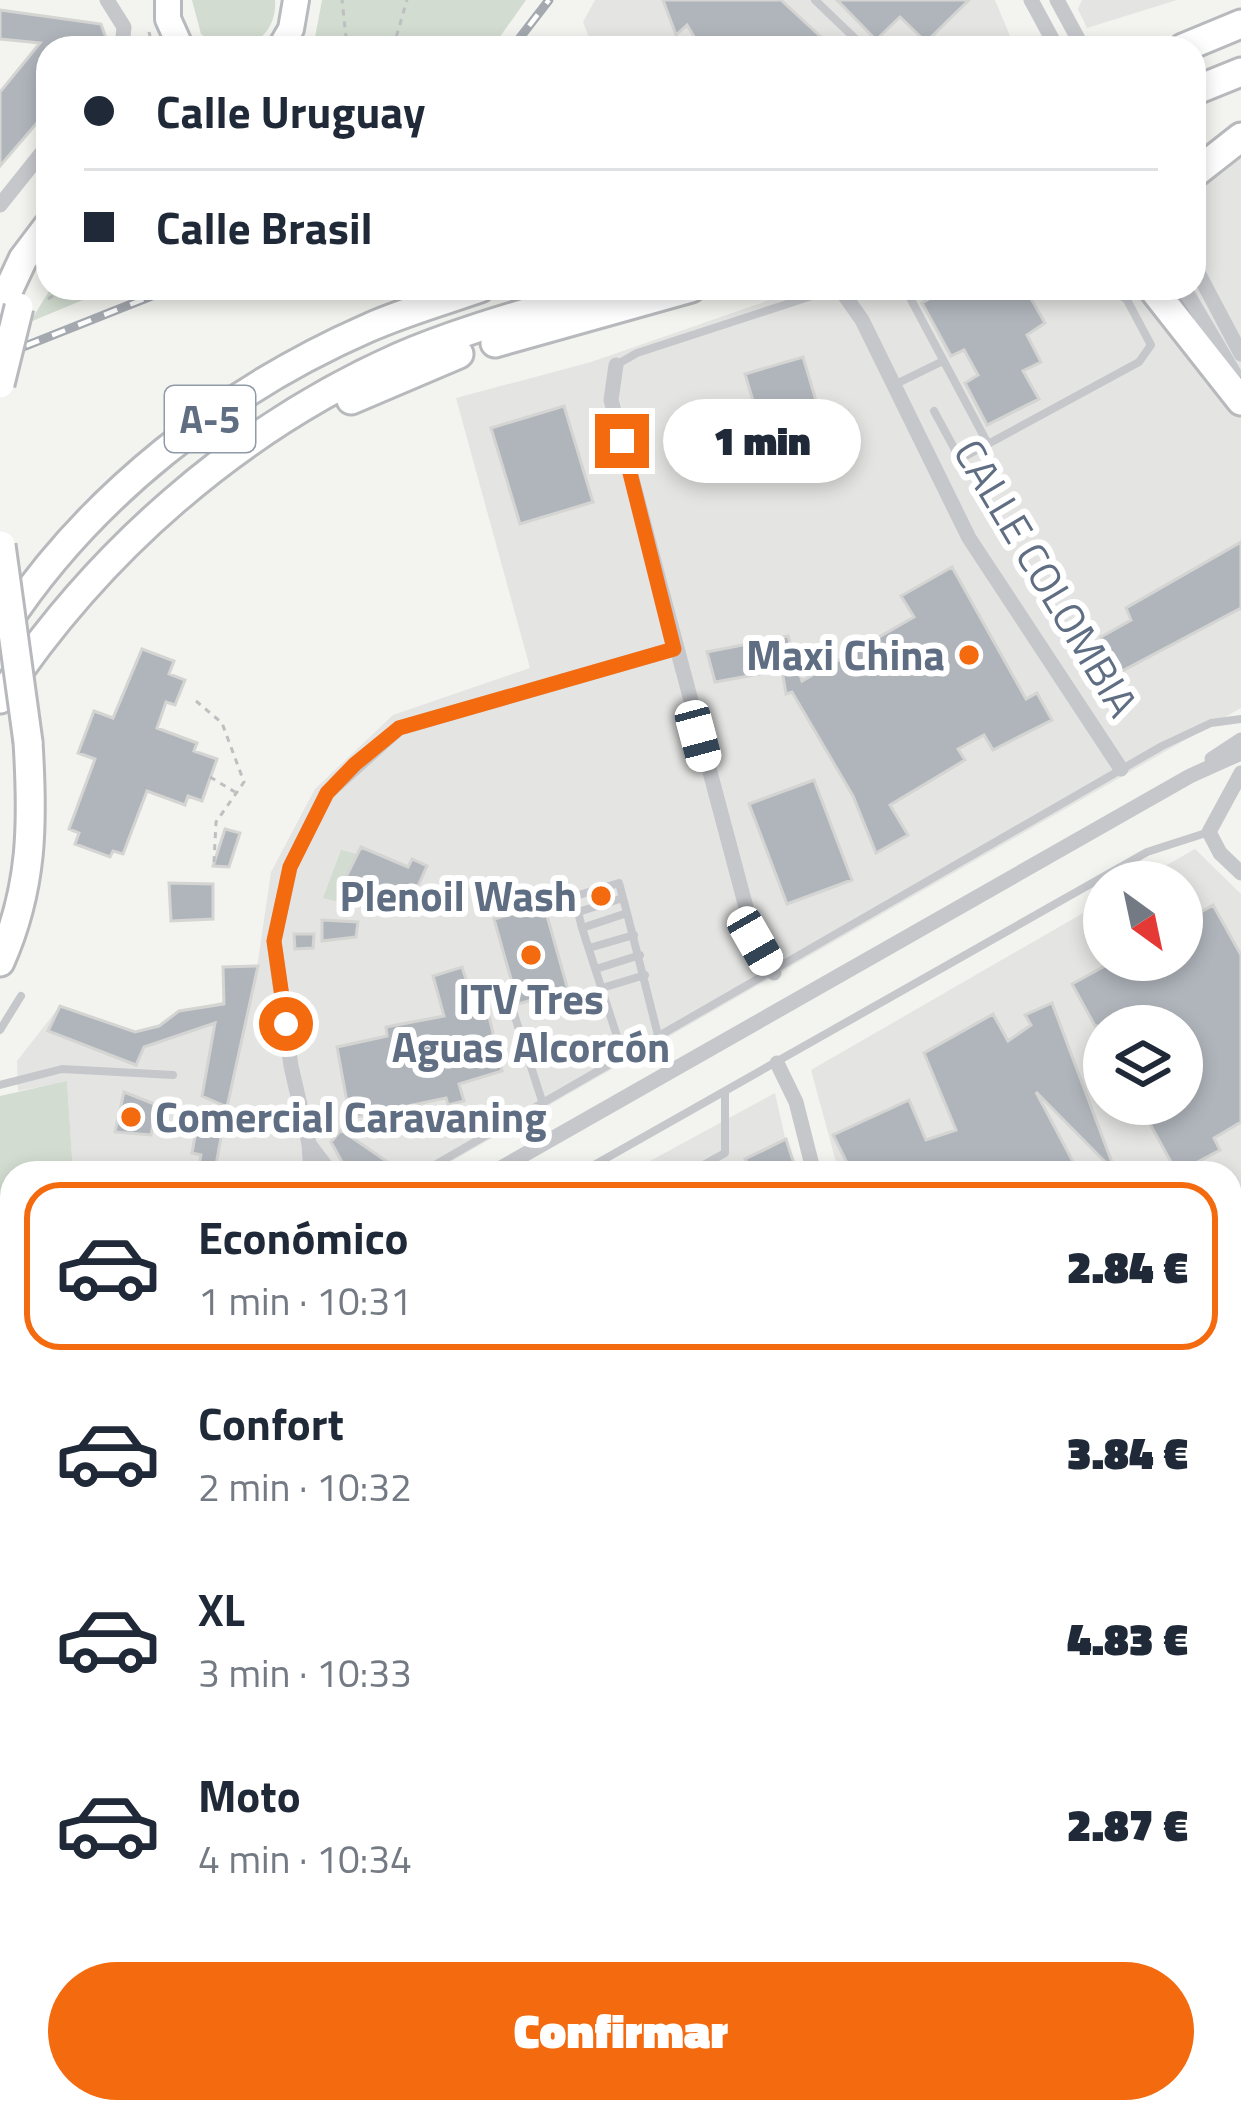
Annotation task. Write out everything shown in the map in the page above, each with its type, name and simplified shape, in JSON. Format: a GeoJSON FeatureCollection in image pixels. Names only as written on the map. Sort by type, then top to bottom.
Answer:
{"type":"FeatureCollection","features":[{"type":"Feature","properties":{"kind":"highway"},"geometry":{"type":"LineString","coordinates":[[1206,38],[1241,24]]}},
{"type":"Feature","properties":{"kind":"highway"},"geometry":{"type":"LineString","coordinates":[[1206,86],[1241,72]]}},
{"type":"Feature","properties":{"kind":"highway"},"geometry":{"type":"LineString","coordinates":[[1206,165],[1241,137]]}},
{"type":"Feature","properties":{"kind":"highway"},"geometry":{"type":"LineString","coordinates":[[0,384],[9,308],[23,259],[36,242]]}},
{"type":"Feature","properties":{"kind":"highway"},"geometry":{"type":"LineString","coordinates":[[9,308],[36,272]]}},
{"type":"Feature","properties":{"kind":"highway","name":"A-5"},"geometry":{"type":"LineString","coordinates":[[0,633],[27,592],[112,498],[184,437],[257,386],[367,328],[446,300]]}},
{"type":"Feature","properties":{"kind":"highway","name":"A-5"},"geometry":{"type":"LineString","coordinates":[[0,699],[58,617],[108,563],[237,451],[320,397],[401,356],[571,300]]}},
{"type":"Feature","properties":{"kind":"highway"},"geometry":{"type":"LineString","coordinates":[[237,451],[459,354],[650,300]]}},
{"type":"Feature","properties":{"kind":"highway"},"geometry":{"type":"LineString","coordinates":[[1161,300],[1241,401]]}},
{"type":"Feature","properties":{"kind":"highway"},"geometry":{"type":"LineString","coordinates":[[0,524],[28,742],[33,830],[18,921],[0,962]]}},
{"type":"Feature","properties":{"kind":"main road"},"geometry":{"type":"LineString","coordinates":[[146,0],[168,9]]}},
{"type":"Feature","properties":{"kind":"main road"},"geometry":{"type":"LineString","coordinates":[[284,36],[294,2]]}},
{"type":"Feature","properties":{"kind":"street"},"geometry":{"type":"LineString","coordinates":[[106,0],[124,27],[123,36]]}},
{"type":"Feature","properties":{"kind":"street"},"geometry":{"type":"LineString","coordinates":[[1031,0],[1051,36]]}},
{"type":"Feature","properties":{"kind":"street"},"geometry":{"type":"LineString","coordinates":[[1063,3],[1077,36]]}},
{"type":"Feature","properties":{"kind":"street"},"geometry":{"type":"LineString","coordinates":[[0,205],[36,161]]}},
{"type":"Feature","properties":{"kind":"street"},"geometry":{"type":"LineString","coordinates":[[1206,288],[1241,354]]}},
{"type":"Feature","properties":{"kind":"street","name":"CALLE COLOMBIA"},"geometry":{"type":"LineString","coordinates":[[846,300],[969,538],[1121,769]]}},
{"type":"Feature","properties":{"kind":"street"},"geometry":{"type":"LineString","coordinates":[[1191,300],[1241,384]]}},
{"type":"Feature","properties":{"kind":"street"},"geometry":{"type":"LineString","coordinates":[[616,365],[611,400],[674,649],[755,941],[774,974]]}},
{"type":"Feature","properties":{"kind":"street"},"geometry":{"type":"LineString","coordinates":[[310,1161],[274,941],[290,867],[327,793],[399,728],[674,649]]}},
{"type":"Feature","properties":{"kind":"street"},"geometry":{"type":"LineString","coordinates":[[1190,776],[1241,740]]}},
{"type":"Feature","properties":{"kind":"street"},"geometry":{"type":"LineString","coordinates":[[512,1161],[1190,776],[1241,753]]}},
{"type":"Feature","properties":{"kind":"street"},"geometry":{"type":"LineString","coordinates":[[1241,773],[1209,832],[1220,853],[1241,873]]}},
{"type":"Feature","properties":{"kind":"street"},"geometry":{"type":"LineString","coordinates":[[777,1063],[796,1102],[811,1161]]}},
{"type":"Feature","properties":{"kind":"street"},"geometry":{"type":"LineString","coordinates":[[309,1144],[322,1161]]}},
{"type":"Feature","properties":{"kind":"lane"},"geometry":{"type":"LineString","coordinates":[[814,0],[852,36]]}},
{"type":"Feature","properties":{"kind":"lane"},"geometry":{"type":"LineString","coordinates":[[616,365],[637,352],[799,300]]}},
{"type":"Feature","properties":{"kind":"lane"},"geometry":{"type":"LineString","coordinates":[[911,300],[988,444]]}},
{"type":"Feature","properties":{"kind":"lane"},"geometry":{"type":"LineString","coordinates":[[934,411],[960,459],[1139,362],[1150,345],[1127,300]]}},
{"type":"Feature","properties":{"kind":"lane"},"geometry":{"type":"LineString","coordinates":[[894,385],[944,361]]}},
{"type":"Feature","properties":{"kind":"lane"},"geometry":{"type":"LineString","coordinates":[[443,1161],[774,974],[1121,769],[1211,723],[1241,719]]}},
{"type":"Feature","properties":{"kind":"lane"},"geometry":{"type":"LineString","coordinates":[[601,1161],[1147,852],[1209,832]]}},
{"type":"Feature","properties":{"kind":"lane"},"geometry":{"type":"LineString","coordinates":[[624,1058],[572,896],[619,883],[659,1039]]}},
{"type":"Feature","properties":{"kind":"lane"},"geometry":{"type":"LineString","coordinates":[[578,912],[623,898]]}},
{"type":"Feature","properties":{"kind":"lane"},"geometry":{"type":"LineString","coordinates":[[582,928],[628,914]]}},
{"type":"Feature","properties":{"kind":"lane"},"geometry":{"type":"LineString","coordinates":[[589,948],[634,935]]}},
{"type":"Feature","properties":{"kind":"lane"},"geometry":{"type":"LineString","coordinates":[[596,969],[640,956]]}},
{"type":"Feature","properties":{"kind":"lane"},"geometry":{"type":"LineString","coordinates":[[602,988],[645,975]]}},
{"type":"Feature","properties":{"kind":"lane"},"geometry":{"type":"LineString","coordinates":[[0,1030],[21,996]]}},
{"type":"Feature","properties":{"kind":"lane"},"geometry":{"type":"LineString","coordinates":[[514,1014],[543,1104]]}},
{"type":"Feature","properties":{"kind":"lane"},"geometry":{"type":"LineString","coordinates":[[0,1085],[62,1069],[173,1075]]}},
{"type":"Feature","properties":{"kind":"lane"},"geometry":{"type":"LineString","coordinates":[[711,1161],[725,1153],[725,1091]]}},
{"type":"Feature","properties":{"kind":"path"},"geometry":{"type":"LineString","coordinates":[[342,0],[346,36]]}},
{"type":"Feature","properties":{"kind":"path"},"geometry":{"type":"LineString","coordinates":[[396,36],[407,0]]}},
{"type":"Feature","properties":{"kind":"path"},"geometry":{"type":"LineString","coordinates":[[196,701],[221,723],[244,782],[217,822],[210,861],[214,862]]}},
{"type":"Feature","properties":{"kind":"path"},"geometry":{"type":"LineString","coordinates":[[210,778],[230,784],[236,793]]}},
{"type":"Feature","properties":{"kind":"shaded area"},"geometry":{"type":"Polygon","coordinates":[[[192,0],[275,0],[274,15],[262,36],[201,34],[192,0]]]}},
{"type":"Feature","properties":{"kind":"shaded area"},"geometry":{"type":"Polygon","coordinates":[[[322,0],[526,0],[500,36],[315,36],[322,0]]]}},
{"type":"Feature","properties":{"kind":"shaded area"},"geometry":{"type":"Polygon","coordinates":[[[595,0],[995,0],[1010,36],[588,36],[583,22],[595,0]]]}},
{"type":"Feature","properties":{"kind":"shaded area"},"geometry":{"type":"Polygon","coordinates":[[[1082,0],[1177,0],[1087,28],[1078,9],[1082,0]]]}},
{"type":"Feature","properties":{"kind":"shaded area"},"geometry":{"type":"Polygon","coordinates":[[[1241,155],[1241,708],[452,1161],[72,1161],[67,1082],[18,1091],[17,1061],[60,1006],[135,1032],[159,1026],[179,1011],[253,995],[271,872],[315,789],[393,715],[530,668],[456,398],[591,362],[769,300],[1206,300],[1206,167],[1241,155]]]}},
{"type":"Feature","properties":{"kind":"shaded area"},"geometry":{"type":"Polygon","coordinates":[[[44,300],[83,300],[30,322],[44,300]]]}},
{"type":"Feature","properties":{"kind":"shaded area"},"geometry":{"type":"Polygon","coordinates":[[[1195,849],[1241,894],[1241,1161],[836,1161],[811,1070],[1083,913],[1083,981],[1203,981],[1203,861],[1174,861],[1195,849]]]}},
{"type":"Feature","properties":{"kind":"shaded area"},"geometry":{"type":"Polygon","coordinates":[[[341,850],[357,854],[342,886],[349,897],[347,904],[323,898],[341,850]]]}},
{"type":"Feature","properties":{"kind":"shaded area"},"geometry":{"type":"Polygon","coordinates":[[[67,1081],[72,1161],[0,1161],[0,1096],[67,1081]]]}},
{"type":"Feature","properties":{"kind":"shaded area"},"geometry":{"type":"Polygon","coordinates":[[[775,1093],[790,1161],[650,1161],[775,1093]]]}},
{"type":"Feature","properties":{"kind":"building"},"geometry":{"type":"Polygon","coordinates":[[[663,0],[781,0],[820,36],[694,36],[687,25],[676,35],[663,0]]]}},
{"type":"Feature","properties":{"kind":"building"},"geometry":{"type":"Polygon","coordinates":[[[837,0],[969,0],[932,36],[920,36],[900,17],[880,36],[872,36],[837,0]]]}},
{"type":"Feature","properties":{"kind":"building"},"geometry":{"type":"Polygon","coordinates":[[[0,10],[101,24],[105,36],[36,36],[36,43],[0,39],[0,10]]]}},
{"type":"Feature","properties":{"kind":"building"},"geometry":{"type":"Polygon","coordinates":[[[36,48],[36,124],[0,166],[0,92],[36,48]]]}},
{"type":"Feature","properties":{"kind":"building"},"geometry":{"type":"Polygon","coordinates":[[[1032,300],[1045,323],[1027,335],[1041,362],[1023,371],[1039,399],[987,425],[965,383],[978,375],[964,350],[951,356],[922,303],[1032,300]]]}},
{"type":"Feature","properties":{"kind":"building"},"geometry":{"type":"Polygon","coordinates":[[[803,357],[820,414],[848,411],[853,427],[826,435],[818,442],[819,448],[806,452],[803,459],[782,462],[773,435],[764,438],[745,374],[803,357]]]}},
{"type":"Feature","properties":{"kind":"building"},"geometry":{"type":"Polygon","coordinates":[[[564,406],[593,502],[520,524],[491,428],[564,406]]]}},
{"type":"Feature","properties":{"kind":"building"},"geometry":{"type":"Polygon","coordinates":[[[1241,542],[1241,608],[1105,680],[1090,657],[1107,648],[1101,637],[1131,620],[1126,608],[1241,542]]]}},
{"type":"Feature","properties":{"kind":"building"},"geometry":{"type":"Polygon","coordinates":[[[952,567],[1026,699],[1037,693],[1052,720],[993,750],[984,735],[958,749],[965,760],[890,805],[908,835],[876,853],[853,796],[792,692],[786,694],[782,670],[715,682],[707,652],[788,636],[802,681],[914,617],[901,596],[952,567]]]}},
{"type":"Feature","properties":{"kind":"building"},"geometry":{"type":"Polygon","coordinates":[[[142,649],[174,661],[169,674],[185,680],[175,705],[166,702],[157,728],[197,743],[194,751],[217,759],[202,801],[188,796],[185,805],[147,791],[123,854],[113,851],[110,857],[75,844],[79,833],[69,829],[95,759],[78,753],[94,711],[113,718],[142,649]]]}},
{"type":"Feature","properties":{"kind":"building"},"geometry":{"type":"Polygon","coordinates":[[[814,780],[852,880],[787,904],[749,804],[814,780]]]}},
{"type":"Feature","properties":{"kind":"building"},"geometry":{"type":"Polygon","coordinates":[[[225,829],[240,833],[229,867],[213,866],[225,829]]]}},
{"type":"Feature","properties":{"kind":"building"},"geometry":{"type":"Polygon","coordinates":[[[361,847],[408,867],[412,859],[427,866],[409,906],[341,887],[361,847]]]}},
{"type":"Feature","properties":{"kind":"building"},"geometry":{"type":"Polygon","coordinates":[[[169,883],[213,884],[213,919],[171,921],[169,883]]]}},
{"type":"Feature","properties":{"kind":"building","name":"ITV Tres Aguas Alcorcón"},"geometry":{"type":"Polygon","coordinates":[[[544,905],[568,990],[518,1004],[494,919],[544,905]]]}},
{"type":"Feature","properties":{"kind":"building"},"geometry":{"type":"Polygon","coordinates":[[[1213,905],[1241,955],[1241,1122],[1214,1138],[1220,1150],[1199,1161],[1170,1161],[1151,1125],[1203,1125],[1203,1005],[1084,1005],[1072,984],[1083,978],[1203,981],[1203,911],[1213,905]]]}},
{"type":"Feature","properties":{"kind":"building"},"geometry":{"type":"Polygon","coordinates":[[[322,920],[358,922],[356,937],[322,941],[322,920]]]}},
{"type":"Feature","properties":{"kind":"building"},"geometry":{"type":"Polygon","coordinates":[[[294,934],[314,934],[313,948],[295,949],[294,934]]]}},
{"type":"Feature","properties":{"kind":"building"},"geometry":{"type":"Polygon","coordinates":[[[258,966],[227,1107],[202,1096],[215,1023],[144,1047],[136,1065],[48,1031],[60,1006],[135,1032],[159,1026],[179,1011],[224,1004],[223,967],[258,966]]]}},
{"type":"Feature","properties":{"kind":"building"},"geometry":{"type":"Polygon","coordinates":[[[462,967],[476,1010],[487,1008],[502,1071],[459,1084],[464,1101],[448,1105],[446,1098],[350,1118],[337,1047],[387,1036],[386,1027],[444,1016],[433,976],[462,967]]]}},
{"type":"Feature","properties":{"kind":"building"},"geometry":{"type":"Polygon","coordinates":[[[1052,1003],[1083,1085],[1083,1125],[1098,1125],[1111,1161],[1104,1161],[1036,1092],[1073,1161],[846,1161],[833,1135],[909,1100],[926,1140],[956,1130],[924,1053],[993,1014],[1008,1041],[1031,1025],[1025,1015],[1052,1003]]]}},
{"type":"Feature","properties":{"kind":"building","name":"Comercial Caravaning"},"geometry":{"type":"Polygon","coordinates":[[[124,1092],[157,1105],[151,1135],[115,1132],[124,1092]]]}},
{"type":"Feature","properties":{"kind":"building"},"geometry":{"type":"Polygon","coordinates":[[[200,1108],[225,1114],[217,1161],[200,1161],[201,1155],[192,1153],[200,1108]]]}},
{"type":"Feature","properties":{"kind":"building"},"geometry":{"type":"Polygon","coordinates":[[[341,1130],[386,1161],[342,1161],[331,1142],[341,1130]]]}},
{"type":"Feature","properties":{"kind":"building"},"geometry":{"type":"Polygon","coordinates":[[[786,1139],[793,1161],[746,1161],[786,1139]]]}},
{"type":"Feature","properties":{"kind":"railway"},"geometry":{"type":"LineString","coordinates":[[521,36],[549,0]]}},
{"type":"Feature","properties":{"kind":"railway"},"geometry":{"type":"LineString","coordinates":[[0,356],[142,300]]}},
{"type":"Feature","properties":{"kind":"place","name":"Maxi China"},"geometry":{"type":"Point","coordinates":[969,655]}},
{"type":"Feature","properties":{"kind":"place","name":"Plenoil Wash"},"geometry":{"type":"Point","coordinates":[601,896]}},
{"type":"Feature","properties":{"kind":"place","name":"ITV Tres Aguas Alcorcón"},"geometry":{"type":"Point","coordinates":[531,955]}},
{"type":"Feature","properties":{"kind":"place","name":"Comercial Caravaning"},"geometry":{"type":"Point","coordinates":[131,1117]}},
{"type":"Feature","properties":{"kind":"route"},"geometry":{"type":"LineString","coordinates":[[286,1024],[274,941],[290,867],[327,793],[355,764],[399,728],[674,649],[622,441]]}}]}
